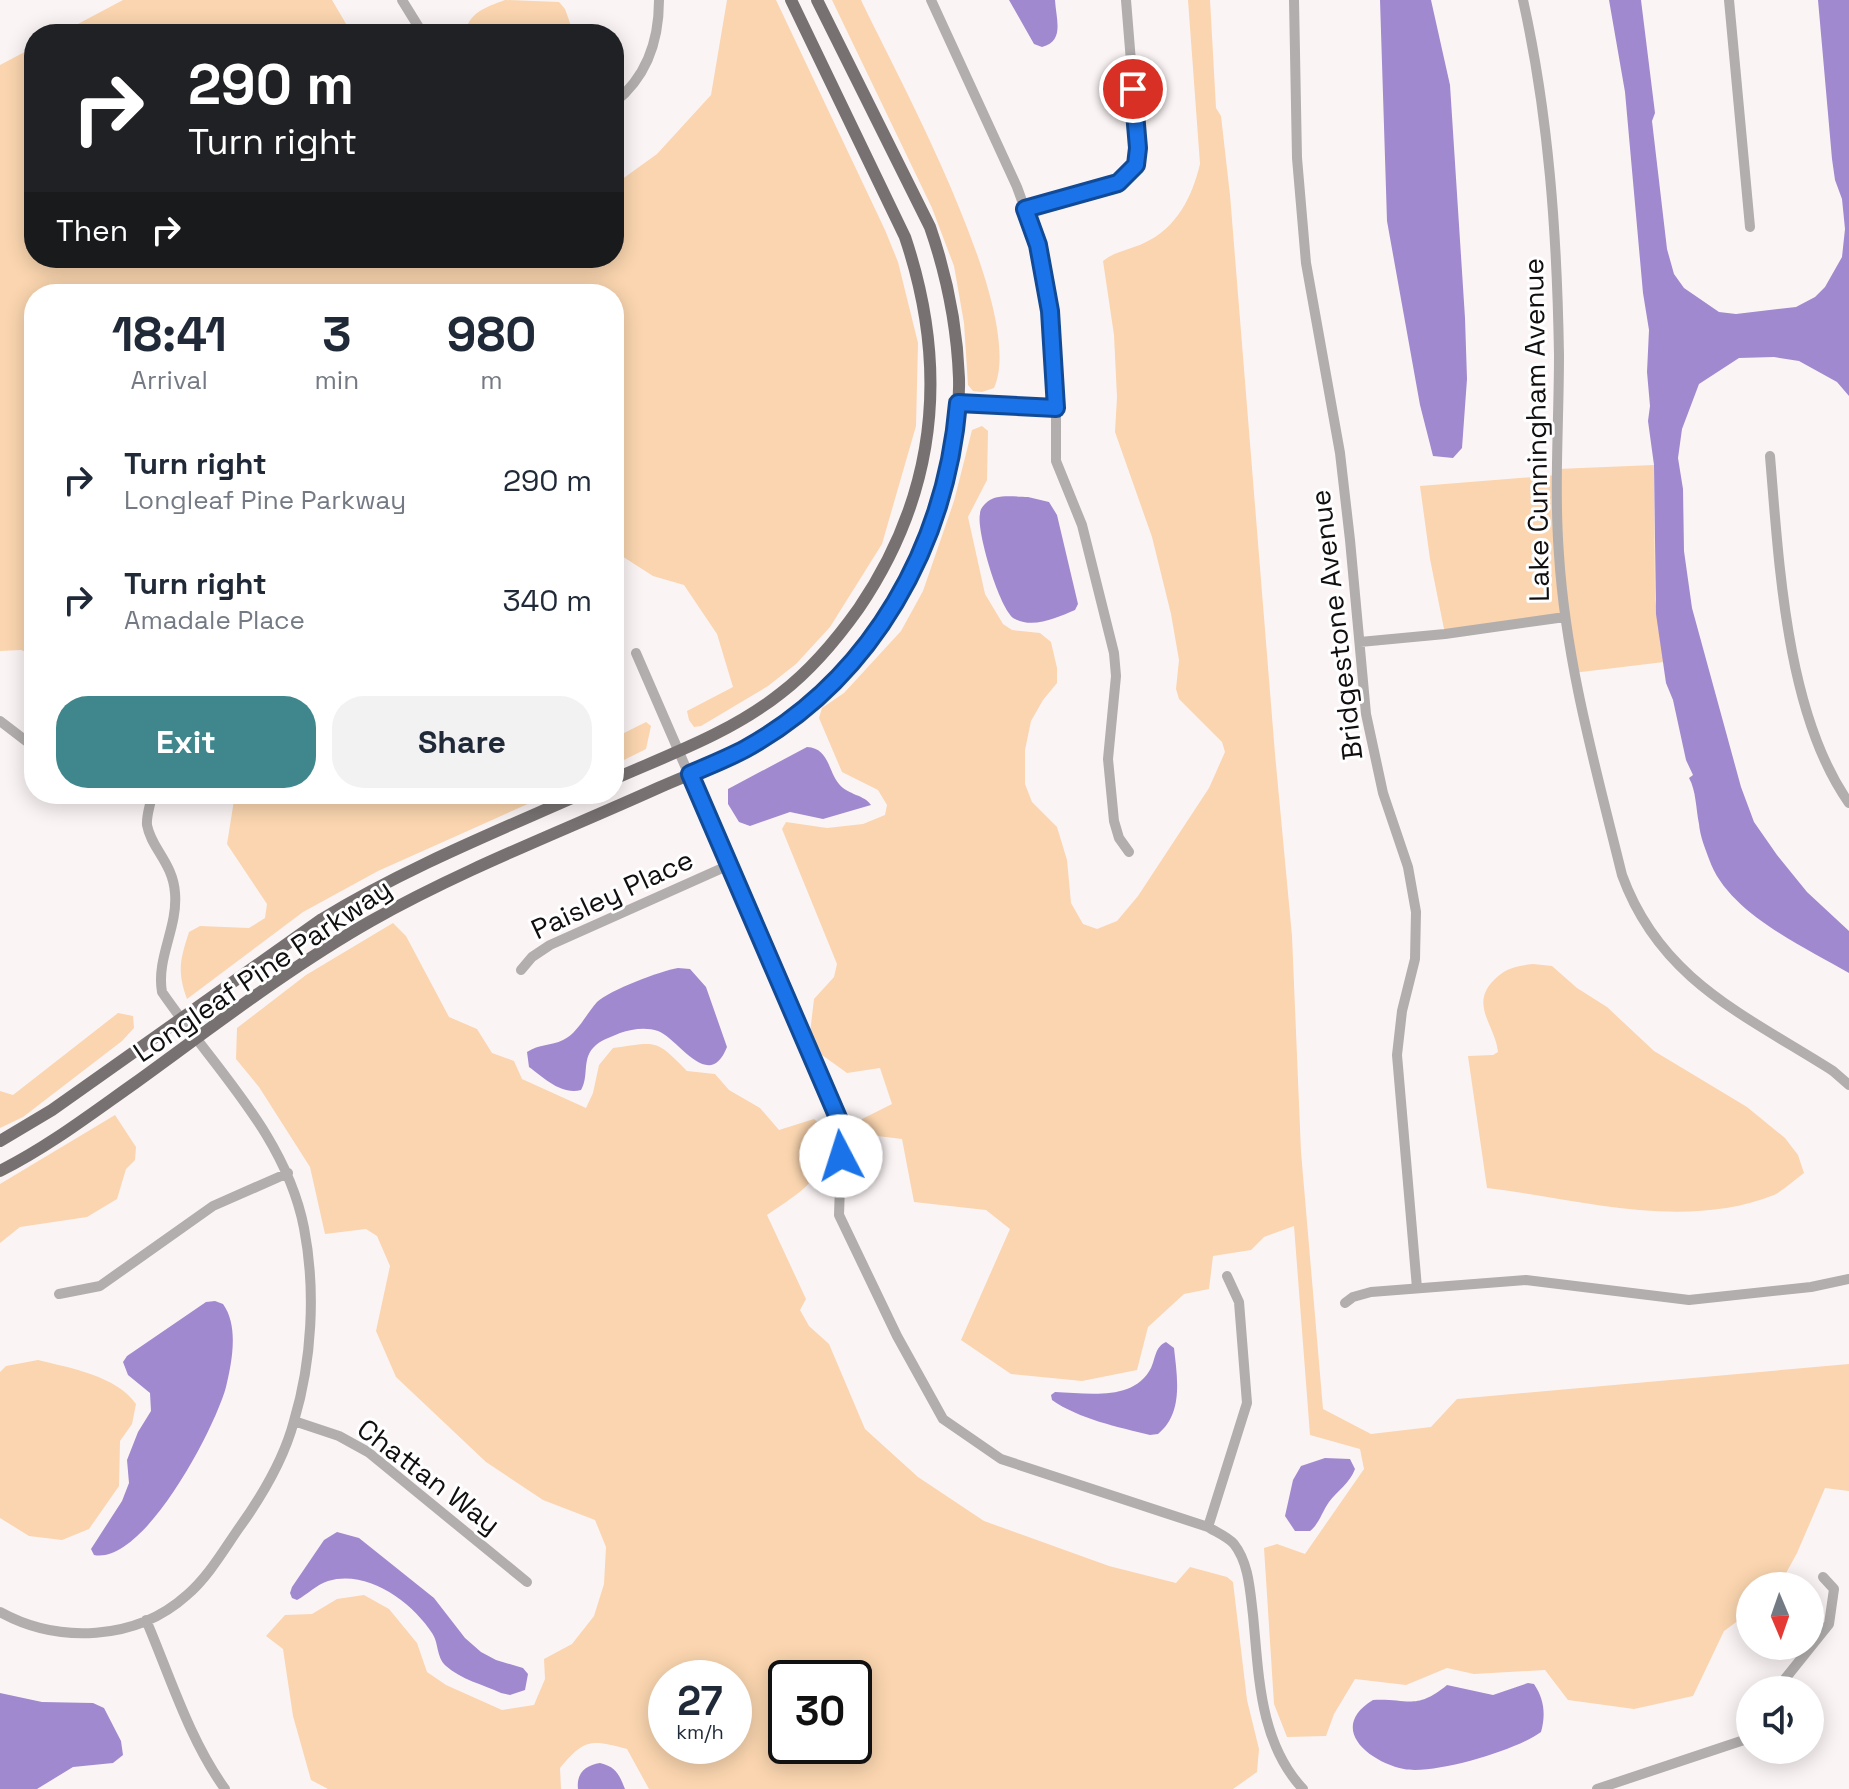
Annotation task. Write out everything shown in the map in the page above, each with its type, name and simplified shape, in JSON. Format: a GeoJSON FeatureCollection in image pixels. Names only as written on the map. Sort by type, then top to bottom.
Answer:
{"type":"FeatureCollection","features":[{"type":"Feature","properties":{"kind":"main road"},"geometry":{"type":"LineString","coordinates":[[624,775],[731,726],[781,693],[821,655],[871,589],[901,534],[918,484],[928,440],[932,390],[929,336],[916,270],[905,237],[791,0]]}},
{"type":"Feature","properties":{"kind":"main road","name":"Longleaf Pine Parkway"},"geometry":{"type":"LineString","coordinates":[[624,804],[744,749],[792,717],[841,674],[872,635],[907,582],[932,528],[954,445],[958,403],[956,333],[946,278],[930,227],[817,0]]}},
{"type":"Feature","properties":{"kind":"main road","name":"Longleaf Pine Parkway"},"geometry":{"type":"LineString","coordinates":[[0,1141],[52,1110],[322,919],[411,869],[558,804]]}},
{"type":"Feature","properties":{"kind":"main road","name":"Longleaf Pine Parkway"},"geometry":{"type":"LineString","coordinates":[[0,1171],[67,1132],[337,942],[410,900],[623,804]]}},
{"type":"Feature","properties":{"kind":"street"},"geometry":{"type":"LineString","coordinates":[[402,0],[417,24]]}},
{"type":"Feature","properties":{"kind":"street"},"geometry":{"type":"LineString","coordinates":[[624,95],[648,60],[655,41],[659,0]]}},
{"type":"Feature","properties":{"kind":"street"},"geometry":{"type":"LineString","coordinates":[[931,0],[985,113],[1038,245],[1050,311],[1056,461],[1082,525],[1114,653],[1116,676],[1108,759],[1114,821],[1119,838],[1129,852]]}},
{"type":"Feature","properties":{"kind":"street"},"geometry":{"type":"LineString","coordinates":[[1025,209],[1118,183],[1136,165],[1138,148],[1126,0]]}},
{"type":"Feature","properties":{"kind":"street","name":"Bridgestone Avenue"},"geometry":{"type":"LineString","coordinates":[[1294,0],[1297,158],[1302,228],[1340,453],[1361,676],[1373,752],[1408,867],[1416,912],[1415,959],[1402,1011],[1397,1055],[1417,1288]]}},
{"type":"Feature","properties":{"kind":"street","name":"Lake Cunningham Avenue"},"geometry":{"type":"LineString","coordinates":[[1523,0],[1545,114],[1553,208],[1559,359],[1557,498],[1565,617],[1575,685],[1622,875],[1641,918],[1668,957],[1696,982],[1833,1071],[1849,1085]]}},
{"type":"Feature","properties":{"kind":"street"},"geometry":{"type":"LineString","coordinates":[[1729,0],[1750,227]]}},
{"type":"Feature","properties":{"kind":"street"},"geometry":{"type":"LineString","coordinates":[[958,403],[1056,408]]}},
{"type":"Feature","properties":{"kind":"street"},"geometry":{"type":"LineString","coordinates":[[1770,456],[1783,596],[1795,658],[1823,757],[1849,803]]}},
{"type":"Feature","properties":{"kind":"street"},"geometry":{"type":"LineString","coordinates":[[1360,642],[1565,617]]}},
{"type":"Feature","properties":{"kind":"street"},"geometry":{"type":"LineString","coordinates":[[636,653],[842,1127],[839,1215],[897,1336],[943,1419],[1001,1459],[1208,1527],[1234,1543],[1249,1575],[1268,1731],[1289,1774],[1303,1789]]}},
{"type":"Feature","properties":{"kind":"street"},"geometry":{"type":"LineString","coordinates":[[0,721],[24,739]]}},
{"type":"Feature","properties":{"kind":"street"},"geometry":{"type":"LineString","coordinates":[[0,1612],[32,1627],[59,1633],[86,1634],[110,1631],[146,1620],[187,1595],[258,1502],[294,1421],[307,1355],[309,1281],[305,1230],[288,1173],[275,1146],[162,992],[160,979],[173,926],[175,891],[169,865],[147,824],[150,804]]}},
{"type":"Feature","properties":{"kind":"street","name":"Paisley Place"},"geometry":{"type":"LineString","coordinates":[[521,970],[532,957],[550,945],[727,866]]}},
{"type":"Feature","properties":{"kind":"street"},"geometry":{"type":"LineString","coordinates":[[59,1294],[100,1286],[213,1206],[288,1173]]}},
{"type":"Feature","properties":{"kind":"street"},"geometry":{"type":"LineString","coordinates":[[1208,1527],[1247,1403],[1239,1302],[1227,1276]]}},
{"type":"Feature","properties":{"kind":"street"},"geometry":{"type":"LineString","coordinates":[[1345,1303],[1361,1294],[1526,1280],[1689,1300],[1811,1287],[1849,1279]]}},
{"type":"Feature","properties":{"kind":"street","name":"Chattan Way"},"geometry":{"type":"LineString","coordinates":[[294,1421],[339,1436],[368,1452],[527,1582]]}},
{"type":"Feature","properties":{"kind":"street"},"geometry":{"type":"LineString","coordinates":[[1824,1578],[1834,1589],[1829,1624],[1824,1630]]}},
{"type":"Feature","properties":{"kind":"street"},"geometry":{"type":"LineString","coordinates":[[146,1620],[176,1693],[214,1774],[225,1789]]}},
{"type":"Feature","properties":{"kind":"street"},"geometry":{"type":"LineString","coordinates":[[1787,1676],[1800,1660]]}},
{"type":"Feature","properties":{"kind":"street"},"geometry":{"type":"LineString","coordinates":[[1597,1789],[1736,1743]]}},
{"type":"Feature","properties":{"kind":"shaded area"},"geometry":{"type":"Polygon","coordinates":[[[123,0],[332,0],[346,24],[78,24],[123,0]]]}},
{"type":"Feature","properties":{"kind":"shaded area"},"geometry":{"type":"Polygon","coordinates":[[[505,0],[559,2],[570,24],[468,24],[484,8],[505,0]]]}},
{"type":"Feature","properties":{"kind":"shaded area"},"geometry":{"type":"Polygon","coordinates":[[[727,0],[776,0],[885,230],[898,262],[918,343],[916,426],[882,544],[830,627],[796,664],[768,686],[701,726],[694,727],[687,711],[733,687],[717,634],[684,585],[653,576],[624,557],[624,284],[24,284],[24,651],[0,651],[0,65],[24,52],[24,268],[624,268],[624,178],[657,154],[711,95],[727,0]]]}},
{"type":"Feature","properties":{"kind":"shaded area"},"geometry":{"type":"Polygon","coordinates":[[[832,0],[861,0],[954,194],[993,306],[1000,353],[994,388],[973,391],[968,385],[964,323],[954,266],[932,208],[832,0]]]}},
{"type":"Feature","properties":{"kind":"shaded area"},"geometry":{"type":"Polygon","coordinates":[[[1009,0],[1055,0],[1058,28],[1054,40],[1042,47],[1034,44],[1009,0]]]}},
{"type":"Feature","properties":{"kind":"shaded area"},"geometry":{"type":"Polygon","coordinates":[[[1188,0],[1210,0],[1216,108],[1221,116],[1230,195],[1292,936],[1301,1152],[1323,1409],[1371,1434],[1431,1427],[1457,1399],[1849,1364],[1849,1491],[1825,1488],[1787,1572],[1736,1572],[1736,1622],[1724,1631],[1693,1696],[1634,1709],[1568,1700],[1545,1670],[1474,1674],[1447,1668],[1406,1685],[1355,1679],[1334,1714],[1326,1736],[1287,1737],[1274,1704],[1264,1548],[1277,1544],[1305,1554],[1364,1469],[1360,1449],[1310,1435],[1294,1226],[1264,1237],[1251,1250],[1213,1256],[1209,1289],[1184,1294],[1148,1327],[1137,1370],[1082,1381],[1011,1374],[961,1340],[1010,1229],[986,1210],[914,1202],[902,1139],[861,1134],[862,1119],[892,1104],[880,1068],[847,1073],[822,1055],[810,1033],[814,999],[834,977],[837,964],[782,829],[786,822],[827,828],[863,824],[885,815],[887,805],[878,790],[842,772],[819,718],[822,708],[844,693],[901,631],[923,591],[954,501],[972,430],[982,426],[988,431],[987,480],[968,517],[985,594],[1003,624],[1012,630],[1040,633],[1051,642],[1057,668],[1057,683],[1031,721],[1025,750],[1025,784],[1032,802],[1057,827],[1067,860],[1071,903],[1083,924],[1097,929],[1117,921],[1138,896],[1209,788],[1225,752],[1222,742],[1179,699],[1176,689],[1179,660],[1171,614],[1152,537],[1115,432],[1114,335],[1103,261],[1156,237],[1166,229],[1187,200],[1200,164],[1188,0]]]}},
{"type":"Feature","properties":{"kind":"shaded area"},"geometry":{"type":"Polygon","coordinates":[[[1380,0],[1431,0],[1450,85],[1467,379],[1462,448],[1453,458],[1433,456],[1420,405],[1387,221],[1380,0]]]}},
{"type":"Feature","properties":{"kind":"shaded area"},"geometry":{"type":"Polygon","coordinates":[[[1609,0],[1641,0],[1667,249],[1674,274],[1684,288],[1719,312],[1736,314],[1796,307],[1815,297],[1825,287],[1842,257],[1845,229],[1842,199],[1832,159],[1818,0],[1849,0],[1849,396],[1837,382],[1799,361],[1774,357],[1739,358],[1699,384],[1682,429],[1678,458],[1683,489],[1684,551],[1692,608],[1741,787],[1754,822],[1777,855],[1807,892],[1849,931],[1849,973],[1768,926],[1749,911],[1718,878],[1700,833],[1689,778],[1693,775],[1686,760],[1673,700],[1666,683],[1656,614],[1654,465],[1648,421],[1649,330],[1625,92],[1609,0]]]}},
{"type":"Feature","properties":{"kind":"shaded area"},"geometry":{"type":"Polygon","coordinates":[[[1654,465],[1655,599],[1664,662],[1573,673],[1565,618],[1445,634],[1420,486],[1557,475],[1557,469],[1654,465]]]}},
{"type":"Feature","properties":{"kind":"shaded area"},"geometry":{"type":"Polygon","coordinates":[[[1006,496],[1049,502],[1057,515],[1078,604],[1075,610],[1061,616],[1030,623],[1015,619],[1003,602],[990,570],[980,523],[981,509],[990,500],[1006,496]]]}},
{"type":"Feature","properties":{"kind":"shaded area"},"geometry":{"type":"Polygon","coordinates":[[[646,722],[651,726],[646,749],[624,760],[624,733],[646,722]]]}},
{"type":"Feature","properties":{"kind":"shaded area"},"geometry":{"type":"Polygon","coordinates":[[[807,747],[820,751],[843,788],[871,805],[823,819],[790,812],[750,826],[739,822],[728,804],[728,789],[807,747]]]}},
{"type":"Feature","properties":{"kind":"shaded area"},"geometry":{"type":"Polygon","coordinates":[[[233,804],[528,804],[378,871],[303,912],[187,999],[181,966],[189,932],[200,926],[249,928],[265,918],[267,904],[227,844],[233,804]]]}},
{"type":"Feature","properties":{"kind":"shaded area"},"geometry":{"type":"Polygon","coordinates":[[[393,923],[406,936],[449,1017],[477,1029],[492,1053],[514,1061],[522,1079],[586,1108],[599,1065],[613,1048],[647,1044],[661,1048],[687,1071],[715,1074],[729,1090],[760,1108],[779,1130],[814,1119],[826,1130],[826,1146],[818,1172],[802,1190],[767,1215],[806,1299],[800,1310],[809,1326],[829,1344],[865,1429],[918,1477],[984,1521],[1109,1566],[1176,1583],[1190,1567],[1227,1577],[1233,1582],[1247,1700],[1259,1749],[1257,1772],[1233,1789],[649,1789],[627,1749],[596,1743],[576,1751],[560,1768],[561,1789],[328,1789],[311,1780],[293,1716],[283,1649],[266,1636],[285,1615],[312,1614],[337,1599],[364,1595],[389,1609],[417,1643],[427,1672],[446,1685],[502,1710],[534,1705],[545,1679],[544,1659],[572,1644],[594,1616],[604,1584],[606,1547],[595,1520],[543,1500],[486,1462],[396,1377],[376,1331],[390,1266],[377,1236],[366,1229],[325,1234],[310,1167],[259,1087],[236,1059],[237,1028],[306,975],[393,923]]]}},
{"type":"Feature","properties":{"kind":"shaded area"},"geometry":{"type":"Polygon","coordinates":[[[1533,964],[1552,966],[1577,988],[1607,1007],[1654,1051],[1747,1107],[1785,1138],[1798,1155],[1804,1173],[1774,1195],[1704,1211],[1631,1209],[1487,1188],[1468,1056],[1498,1052],[1484,1007],[1486,990],[1506,970],[1533,964]]]}},
{"type":"Feature","properties":{"kind":"shaded area"},"geometry":{"type":"Polygon","coordinates":[[[678,968],[690,969],[706,987],[727,1047],[720,1060],[711,1065],[703,1064],[658,1031],[639,1029],[609,1037],[593,1048],[581,1090],[560,1088],[529,1067],[527,1052],[568,1037],[603,997],[678,968]]]}},
{"type":"Feature","properties":{"kind":"shaded area"},"geometry":{"type":"Polygon","coordinates":[[[118,1013],[133,1016],[134,1028],[122,1041],[23,1117],[0,1128],[0,1091],[13,1095],[118,1013]]]}},
{"type":"Feature","properties":{"kind":"shaded area"},"geometry":{"type":"Polygon","coordinates":[[[115,1115],[136,1147],[135,1160],[126,1169],[117,1199],[87,1217],[20,1227],[0,1243],[0,1184],[115,1115]]]}},
{"type":"Feature","properties":{"kind":"shaded area"},"geometry":{"type":"Polygon","coordinates":[[[206,1302],[223,1304],[228,1313],[233,1344],[226,1387],[208,1432],[175,1490],[155,1517],[134,1539],[114,1552],[94,1555],[91,1549],[122,1501],[129,1483],[127,1460],[138,1432],[151,1411],[150,1393],[128,1375],[123,1362],[127,1356],[206,1302]]]}},
{"type":"Feature","properties":{"kind":"shaded area"},"geometry":{"type":"Polygon","coordinates":[[[1166,1342],[1174,1348],[1177,1394],[1172,1416],[1158,1434],[1150,1435],[1099,1422],[1052,1400],[1051,1395],[1055,1392],[1108,1393],[1133,1386],[1143,1379],[1158,1350],[1166,1342]]]}},
{"type":"Feature","properties":{"kind":"shaded area"},"geometry":{"type":"Polygon","coordinates":[[[38,1360],[105,1380],[128,1394],[136,1404],[132,1424],[120,1441],[119,1486],[89,1529],[62,1540],[29,1536],[0,1518],[0,1372],[6,1366],[38,1360]]]}},
{"type":"Feature","properties":{"kind":"shaded area"},"geometry":{"type":"Polygon","coordinates":[[[1325,1458],[1350,1459],[1355,1469],[1353,1474],[1310,1531],[1295,1531],[1285,1516],[1293,1480],[1301,1466],[1325,1458]]]}},
{"type":"Feature","properties":{"kind":"shaded area"},"geometry":{"type":"Polygon","coordinates":[[[337,1532],[359,1538],[434,1598],[465,1638],[481,1652],[523,1668],[528,1674],[525,1690],[510,1695],[501,1693],[452,1671],[443,1662],[434,1637],[423,1621],[401,1600],[373,1584],[343,1579],[328,1581],[297,1600],[292,1598],[292,1587],[324,1540],[337,1532]]]}},
{"type":"Feature","properties":{"kind":"shaded area"},"geometry":{"type":"Polygon","coordinates":[[[1528,1683],[1534,1684],[1542,1701],[1541,1732],[1475,1760],[1435,1768],[1404,1769],[1378,1759],[1358,1742],[1353,1732],[1360,1711],[1373,1700],[1419,1701],[1447,1685],[1493,1695],[1528,1683]]]}},
{"type":"Feature","properties":{"kind":"shaded area"},"geometry":{"type":"Polygon","coordinates":[[[0,1693],[42,1702],[93,1703],[104,1708],[121,1741],[123,1755],[113,1763],[73,1767],[37,1789],[0,1789],[0,1693]]]}},
{"type":"Feature","properties":{"kind":"shaded area"},"geometry":{"type":"Polygon","coordinates":[[[600,1763],[616,1772],[625,1789],[578,1789],[583,1771],[600,1763]]]}},
{"type":"Feature","properties":{"kind":"route"},"geometry":{"type":"LineString","coordinates":[[841,1156],[842,1127],[727,866],[690,774],[744,749],[792,717],[841,674],[872,635],[907,582],[932,528],[954,445],[958,403],[1056,408],[1050,311],[1038,245],[1025,209],[1118,183],[1136,165],[1138,148],[1133,89]]}}]}
